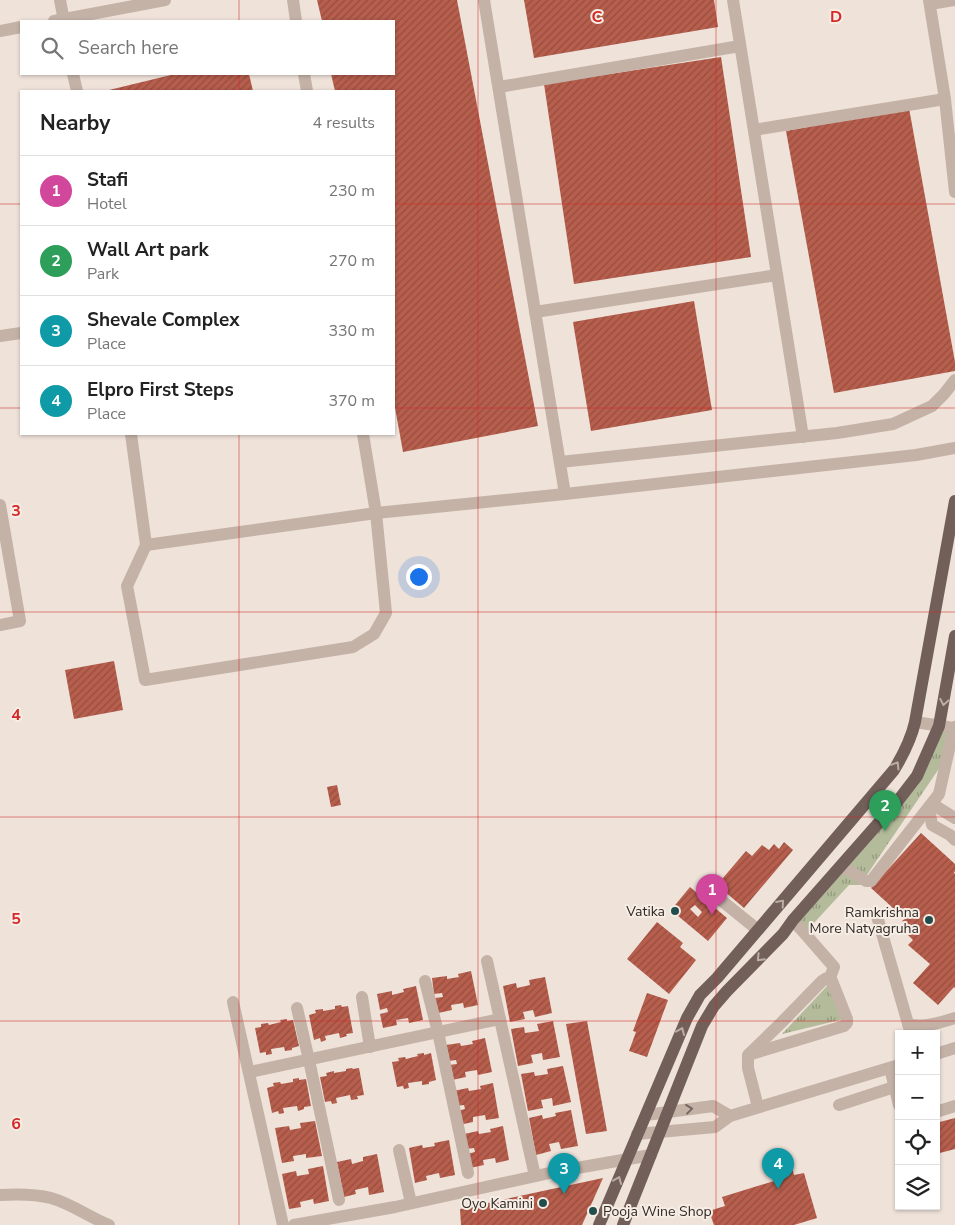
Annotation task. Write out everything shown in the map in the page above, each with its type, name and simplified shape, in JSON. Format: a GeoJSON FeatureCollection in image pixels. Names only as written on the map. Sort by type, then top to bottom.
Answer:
{"type":"FeatureCollection","features":[{"type":"Feature","properties":{"kind":"main road"},"geometry":{"type":"LineString","coordinates":[[599,1225],[687,1018],[700,995],[717,978],[894,770],[906,749],[915,722],[955,501]]}},
{"type":"Feature","properties":{"kind":"main road"},"geometry":{"type":"LineString","coordinates":[[623,1225],[702,1026],[714,1006],[783,934],[793,920],[897,802],[917,776],[939,726],[955,636]]}},
{"type":"Feature","properties":{"kind":"street"},"geometry":{"type":"LineString","coordinates":[[60,0],[61,20]]}},
{"type":"Feature","properties":{"kind":"street"},"geometry":{"type":"LineString","coordinates":[[66,20],[166,0]]}},
{"type":"Feature","properties":{"kind":"street"},"geometry":{"type":"LineString","coordinates":[[293,0],[296,20]]}},
{"type":"Feature","properties":{"kind":"street"},"geometry":{"type":"LineString","coordinates":[[484,0],[565,494]]}},
{"type":"Feature","properties":{"kind":"street"},"geometry":{"type":"LineString","coordinates":[[733,0],[802,437]]}},
{"type":"Feature","properties":{"kind":"street"},"geometry":{"type":"LineString","coordinates":[[954,0],[929,2],[946,99],[955,192]]}},
{"type":"Feature","properties":{"kind":"street"},"geometry":{"type":"LineString","coordinates":[[0,31],[20,27]]}},
{"type":"Feature","properties":{"kind":"street"},"geometry":{"type":"LineString","coordinates":[[499,87],[740,46]]}},
{"type":"Feature","properties":{"kind":"street"},"geometry":{"type":"LineString","coordinates":[[73,75],[77,90]]}},
{"type":"Feature","properties":{"kind":"street"},"geometry":{"type":"LineString","coordinates":[[304,75],[307,90]]}},
{"type":"Feature","properties":{"kind":"street"},"geometry":{"type":"LineString","coordinates":[[754,130],[946,99]]}},
{"type":"Feature","properties":{"kind":"street"},"geometry":{"type":"LineString","coordinates":[[535,312],[777,275]]}},
{"type":"Feature","properties":{"kind":"street"},"geometry":{"type":"LineString","coordinates":[[0,336],[20,333]]}},
{"type":"Feature","properties":{"kind":"street"},"geometry":{"type":"LineString","coordinates":[[560,462],[802,437],[893,424],[932,406],[955,380]]}},
{"type":"Feature","properties":{"kind":"street"},"geometry":{"type":"LineString","coordinates":[[131,435],[146,545],[127,586],[145,680],[353,647],[374,634],[386,614],[376,513],[363,435]]}},
{"type":"Feature","properties":{"kind":"street"},"geometry":{"type":"LineString","coordinates":[[146,545],[376,513],[916,455],[955,448]]}},
{"type":"Feature","properties":{"kind":"street"},"geometry":{"type":"LineString","coordinates":[[0,505],[20,622],[0,625]]}},
{"type":"Feature","properties":{"kind":"street"},"geometry":{"type":"LineString","coordinates":[[842,866],[866,881],[871,881],[939,794],[954,727],[915,722]]}},
{"type":"Feature","properties":{"kind":"street"},"geometry":{"type":"LineString","coordinates":[[931,806],[955,818]]}},
{"type":"Feature","properties":{"kind":"street"},"geometry":{"type":"LineString","coordinates":[[931,806],[932,825],[955,840]]}},
{"type":"Feature","properties":{"kind":"street"},"geometry":{"type":"LineString","coordinates":[[706,888],[758,930]]}},
{"type":"Feature","properties":{"kind":"street"},"geometry":{"type":"LineString","coordinates":[[877,916],[910,1029],[955,1018]]}},
{"type":"Feature","properties":{"kind":"street"},"geometry":{"type":"LineString","coordinates":[[793,920],[834,967],[829,980]]}},
{"type":"Feature","properties":{"kind":"street"},"geometry":{"type":"LineString","coordinates":[[487,961],[535,1176]]}},
{"type":"Feature","properties":{"kind":"street"},"geometry":{"type":"LineString","coordinates":[[748,1056],[844,1026],[847,1023],[847,1019],[832,981],[827,978],[822,981],[748,1056],[748,1068],[758,1106]]}},
{"type":"Feature","properties":{"kind":"street"},"geometry":{"type":"LineString","coordinates":[[425,981],[438,1032],[468,1173]]}},
{"type":"Feature","properties":{"kind":"street"},"geometry":{"type":"LineString","coordinates":[[362,997],[370,1047]]}},
{"type":"Feature","properties":{"kind":"street"},"geometry":{"type":"LineString","coordinates":[[233,1002],[284,1225]]}},
{"type":"Feature","properties":{"kind":"street"},"geometry":{"type":"LineString","coordinates":[[297,1008],[338,1200]]}},
{"type":"Feature","properties":{"kind":"street"},"geometry":{"type":"LineString","coordinates":[[250,1072],[500,1019]]}},
{"type":"Feature","properties":{"kind":"street"},"geometry":{"type":"LineString","coordinates":[[940,1053],[955,1048]]}},
{"type":"Feature","properties":{"kind":"street"},"geometry":{"type":"LineString","coordinates":[[637,1134],[715,1127],[730,1116],[758,1106],[894,1066],[895,1091]]}},
{"type":"Feature","properties":{"kind":"street"},"geometry":{"type":"LineString","coordinates":[[839,1105],[894,1087]]}},
{"type":"Feature","properties":{"kind":"street"},"geometry":{"type":"LineString","coordinates":[[646,1114],[713,1106],[730,1116]]}},
{"type":"Feature","properties":{"kind":"street"},"geometry":{"type":"LineString","coordinates":[[940,1111],[955,1106]]}},
{"type":"Feature","properties":{"kind":"street"},"geometry":{"type":"LineString","coordinates":[[399,1150],[411,1203]]}},
{"type":"Feature","properties":{"kind":"street"},"geometry":{"type":"LineString","coordinates":[[294,1225],[411,1203],[535,1176],[651,1155]]}},
{"type":"Feature","properties":{"kind":"street"},"geometry":{"type":"LineString","coordinates":[[0,1195],[30,1195],[51,1198],[109,1225]]}},
{"type":"Feature","properties":{"kind":"green space"},"geometry":{"type":"Polygon","coordinates":[[[939,728],[955,731],[955,745],[860,885],[849,885],[801,937],[791,928],[918,777],[939,728]]]}},
{"type":"Feature","properties":{"kind":"green space"},"geometry":{"type":"Polygon","coordinates":[[[828,985],[844,1019],[782,1034],[828,985]]]}},
{"type":"Feature","properties":{"kind":"building"},"geometry":{"type":"Polygon","coordinates":[[[317,0],[457,0],[538,426],[403,452],[395,408],[395,90],[335,90],[331,75],[395,75],[395,20],[322,20],[317,0]]]}},
{"type":"Feature","properties":{"kind":"building"},"geometry":{"type":"Polygon","coordinates":[[[524,0],[714,0],[718,27],[534,58],[524,0]]]}},
{"type":"Feature","properties":{"kind":"building"},"geometry":{"type":"Polygon","coordinates":[[[721,57],[751,257],[574,284],[544,84],[721,57]]]}},
{"type":"Feature","properties":{"kind":"building"},"geometry":{"type":"Polygon","coordinates":[[[171,75],[249,75],[253,90],[109,90],[171,75]]]}},
{"type":"Feature","properties":{"kind":"building"},"geometry":{"type":"Polygon","coordinates":[[[909,108],[955,362],[955,371],[834,393],[786,131],[909,108]]]}},
{"type":"Feature","properties":{"kind":"building"},"geometry":{"type":"Polygon","coordinates":[[[694,301],[712,410],[591,431],[573,322],[694,301]]]}},
{"type":"Feature","properties":{"kind":"building"},"geometry":{"type":"Polygon","coordinates":[[[114,661],[123,710],[74,719],[65,670],[114,661]]]}},
{"type":"Feature","properties":{"kind":"building"},"geometry":{"type":"Polygon","coordinates":[[[337,785],[341,805],[331,807],[327,787],[337,785]]]}},
{"type":"Feature","properties":{"kind":"building","name":"Ramkrishna More Natyagruha"},"geometry":{"type":"Polygon","coordinates":[[[921,833],[955,864],[955,988],[938,1005],[913,983],[930,964],[908,945],[913,940],[908,935],[911,932],[906,927],[908,925],[902,921],[905,919],[871,888],[921,833]]]}},
{"type":"Feature","properties":{"kind":"building"},"geometry":{"type":"Polygon","coordinates":[[[784,842],[793,850],[744,908],[717,885],[746,851],[752,856],[762,845],[769,850],[774,844],[779,849],[784,842]]]}},
{"type":"Feature","properties":{"kind":"building"},"geometry":{"type":"Polygon","coordinates":[[[690,887],[727,918],[708,941],[671,910],[690,887]],[[695,905],[690,909],[698,917],[702,912],[695,905]]]}},
{"type":"Feature","properties":{"kind":"building"},"geometry":{"type":"Polygon","coordinates":[[[657,922],[683,943],[680,947],[696,960],[669,994],[627,959],[657,922]]]}},
{"type":"Feature","properties":{"kind":"building"},"geometry":{"type":"Polygon","coordinates":[[[471,971],[478,1005],[464,1008],[463,1003],[451,1005],[452,1010],[438,1013],[435,998],[443,997],[442,993],[434,994],[432,978],[447,976],[447,979],[459,977],[458,974],[471,971]]]}},
{"type":"Feature","properties":{"kind":"building"},"geometry":{"type":"Polygon","coordinates":[[[545,977],[552,1013],[535,1017],[533,1010],[523,1012],[525,1019],[510,1022],[503,986],[516,983],[517,988],[530,985],[529,980],[545,977]]]}},
{"type":"Feature","properties":{"kind":"building"},"geometry":{"type":"Polygon","coordinates":[[[416,986],[423,1020],[409,1023],[408,1018],[396,1020],[397,1025],[383,1028],[380,1014],[388,1012],[387,1008],[380,1010],[377,994],[392,991],[392,995],[404,992],[403,989],[416,986]]]}},
{"type":"Feature","properties":{"kind":"building"},"geometry":{"type":"Polygon","coordinates":[[[647,993],[668,1000],[647,1057],[629,1051],[636,1032],[633,1031],[647,993]]]}},
{"type":"Feature","properties":{"kind":"building"},"geometry":{"type":"Polygon","coordinates":[[[341,1005],[342,1007],[348,1006],[353,1033],[346,1034],[347,1036],[340,1038],[339,1033],[325,1036],[326,1040],[321,1042],[320,1038],[314,1040],[309,1015],[316,1013],[315,1010],[335,1009],[335,1006],[341,1005]]]}},
{"type":"Feature","properties":{"kind":"building"},"geometry":{"type":"Polygon","coordinates":[[[287,1019],[287,1021],[293,1020],[299,1046],[285,1051],[284,1047],[271,1049],[272,1054],[260,1053],[255,1028],[261,1027],[261,1024],[268,1023],[269,1025],[287,1019]]]}},
{"type":"Feature","properties":{"kind":"building"},"geometry":{"type":"Polygon","coordinates":[[[553,1021],[560,1057],[543,1060],[542,1053],[531,1055],[533,1063],[518,1066],[511,1029],[524,1027],[525,1033],[539,1031],[537,1024],[553,1021]]]}},
{"type":"Feature","properties":{"kind":"building"},"geometry":{"type":"Polygon","coordinates":[[[587,1021],[607,1131],[586,1134],[566,1024],[587,1021]]]}},
{"type":"Feature","properties":{"kind":"building"},"geometry":{"type":"Polygon","coordinates":[[[485,1038],[492,1072],[478,1075],[477,1070],[465,1072],[466,1077],[452,1080],[449,1065],[457,1064],[456,1060],[449,1061],[446,1045],[460,1043],[461,1046],[473,1044],[472,1041],[485,1038]]]}},
{"type":"Feature","properties":{"kind":"building"},"geometry":{"type":"Polygon","coordinates":[[[424,1053],[424,1055],[431,1053],[436,1080],[422,1085],[422,1081],[408,1083],[409,1088],[404,1089],[403,1086],[397,1087],[392,1062],[399,1061],[398,1058],[405,1057],[406,1059],[424,1053]]]}},
{"type":"Feature","properties":{"kind":"building"},"geometry":{"type":"Polygon","coordinates":[[[563,1066],[571,1102],[553,1106],[552,1098],[541,1100],[543,1108],[528,1111],[521,1074],[534,1072],[535,1076],[548,1074],[547,1069],[563,1066]]]}},
{"type":"Feature","properties":{"kind":"building"},"geometry":{"type":"Polygon","coordinates":[[[359,1068],[364,1095],[357,1096],[358,1099],[351,1100],[350,1095],[336,1098],[337,1103],[332,1104],[331,1101],[325,1102],[320,1077],[327,1076],[326,1073],[346,1071],[346,1069],[359,1068]]]}},
{"type":"Feature","properties":{"kind":"building"},"geometry":{"type":"Polygon","coordinates":[[[299,1078],[299,1080],[306,1079],[311,1106],[304,1107],[304,1109],[298,1111],[297,1106],[283,1108],[284,1113],[279,1114],[278,1111],[272,1113],[267,1088],[274,1086],[273,1083],[293,1082],[293,1079],[299,1078]]]}},
{"type":"Feature","properties":{"kind":"building"},"geometry":{"type":"Polygon","coordinates":[[[493,1083],[499,1118],[486,1120],[485,1115],[473,1117],[473,1122],[459,1125],[457,1111],[465,1109],[464,1105],[456,1106],[453,1091],[468,1088],[469,1091],[481,1089],[480,1086],[493,1083]]]}},
{"type":"Feature","properties":{"kind":"building"},"geometry":{"type":"Polygon","coordinates":[[[571,1110],[578,1146],[561,1149],[559,1142],[549,1144],[551,1151],[536,1155],[529,1118],[542,1115],[543,1119],[556,1116],[555,1113],[571,1110]]]}},
{"type":"Feature","properties":{"kind":"building"},"geometry":{"type":"Polygon","coordinates":[[[955,1118],[955,1149],[940,1153],[940,1122],[955,1118]]]}},
{"type":"Feature","properties":{"kind":"building"},"geometry":{"type":"Polygon","coordinates":[[[315,1121],[322,1156],[306,1158],[306,1154],[293,1156],[294,1161],[282,1163],[275,1128],[289,1126],[290,1130],[301,1128],[300,1123],[315,1121]]]}},
{"type":"Feature","properties":{"kind":"building"},"geometry":{"type":"Polygon","coordinates":[[[503,1126],[509,1160],[496,1163],[495,1158],[483,1160],[484,1165],[470,1168],[467,1154],[475,1152],[474,1148],[466,1149],[464,1134],[478,1131],[479,1134],[491,1132],[490,1129],[503,1126]]]}},
{"type":"Feature","properties":{"kind":"building"},"geometry":{"type":"Polygon","coordinates":[[[449,1140],[455,1175],[440,1178],[439,1173],[426,1176],[427,1180],[415,1183],[409,1148],[422,1145],[423,1148],[435,1146],[434,1143],[449,1140]]]}},
{"type":"Feature","properties":{"kind":"building"},"geometry":{"type":"Polygon","coordinates":[[[788,1153],[794,1175],[804,1173],[817,1218],[794,1225],[714,1225],[709,1211],[725,1206],[722,1197],[774,1181],[768,1159],[788,1153]]]}},
{"type":"Feature","properties":{"kind":"building"},"geometry":{"type":"Polygon","coordinates":[[[377,1154],[384,1192],[369,1195],[368,1187],[355,1190],[356,1194],[344,1197],[337,1162],[351,1159],[352,1164],[363,1161],[363,1157],[377,1154]]]}},
{"type":"Feature","properties":{"kind":"building"},"geometry":{"type":"Polygon","coordinates":[[[323,1166],[329,1201],[314,1204],[313,1199],[300,1202],[301,1207],[289,1209],[282,1174],[296,1171],[297,1176],[309,1174],[308,1169],[323,1166]]]}},
{"type":"Feature","properties":{"kind":"building"},"geometry":{"type":"Polygon","coordinates":[[[603,1178],[582,1225],[461,1225],[460,1209],[603,1178]]]}},
{"type":"Feature","properties":{"kind":"place","name":"Wall Art park"},"geometry":{"type":"Point","coordinates":[885,831]}},
{"type":"Feature","properties":{"kind":"place","name":"Vatika"},"geometry":{"type":"Point","coordinates":[675,911]}},
{"type":"Feature","properties":{"kind":"place","name":"Stafi"},"geometry":{"type":"Point","coordinates":[712,915]}},
{"type":"Feature","properties":{"kind":"place","name":"Ramkrishna More Natyagruha"},"geometry":{"type":"Point","coordinates":[929,920]}},
{"type":"Feature","properties":{"kind":"place","name":"Elpro First Steps"},"geometry":{"type":"Point","coordinates":[778,1189]}},
{"type":"Feature","properties":{"kind":"place","name":"Shevale Complex"},"geometry":{"type":"Point","coordinates":[564,1194]}},
{"type":"Feature","properties":{"kind":"place","name":"Oyo Kamini"},"geometry":{"type":"Point","coordinates":[543,1203]}},
{"type":"Feature","properties":{"kind":"place","name":"Pooja Wine Shop"},"geometry":{"type":"Point","coordinates":[593,1211]}}]}
